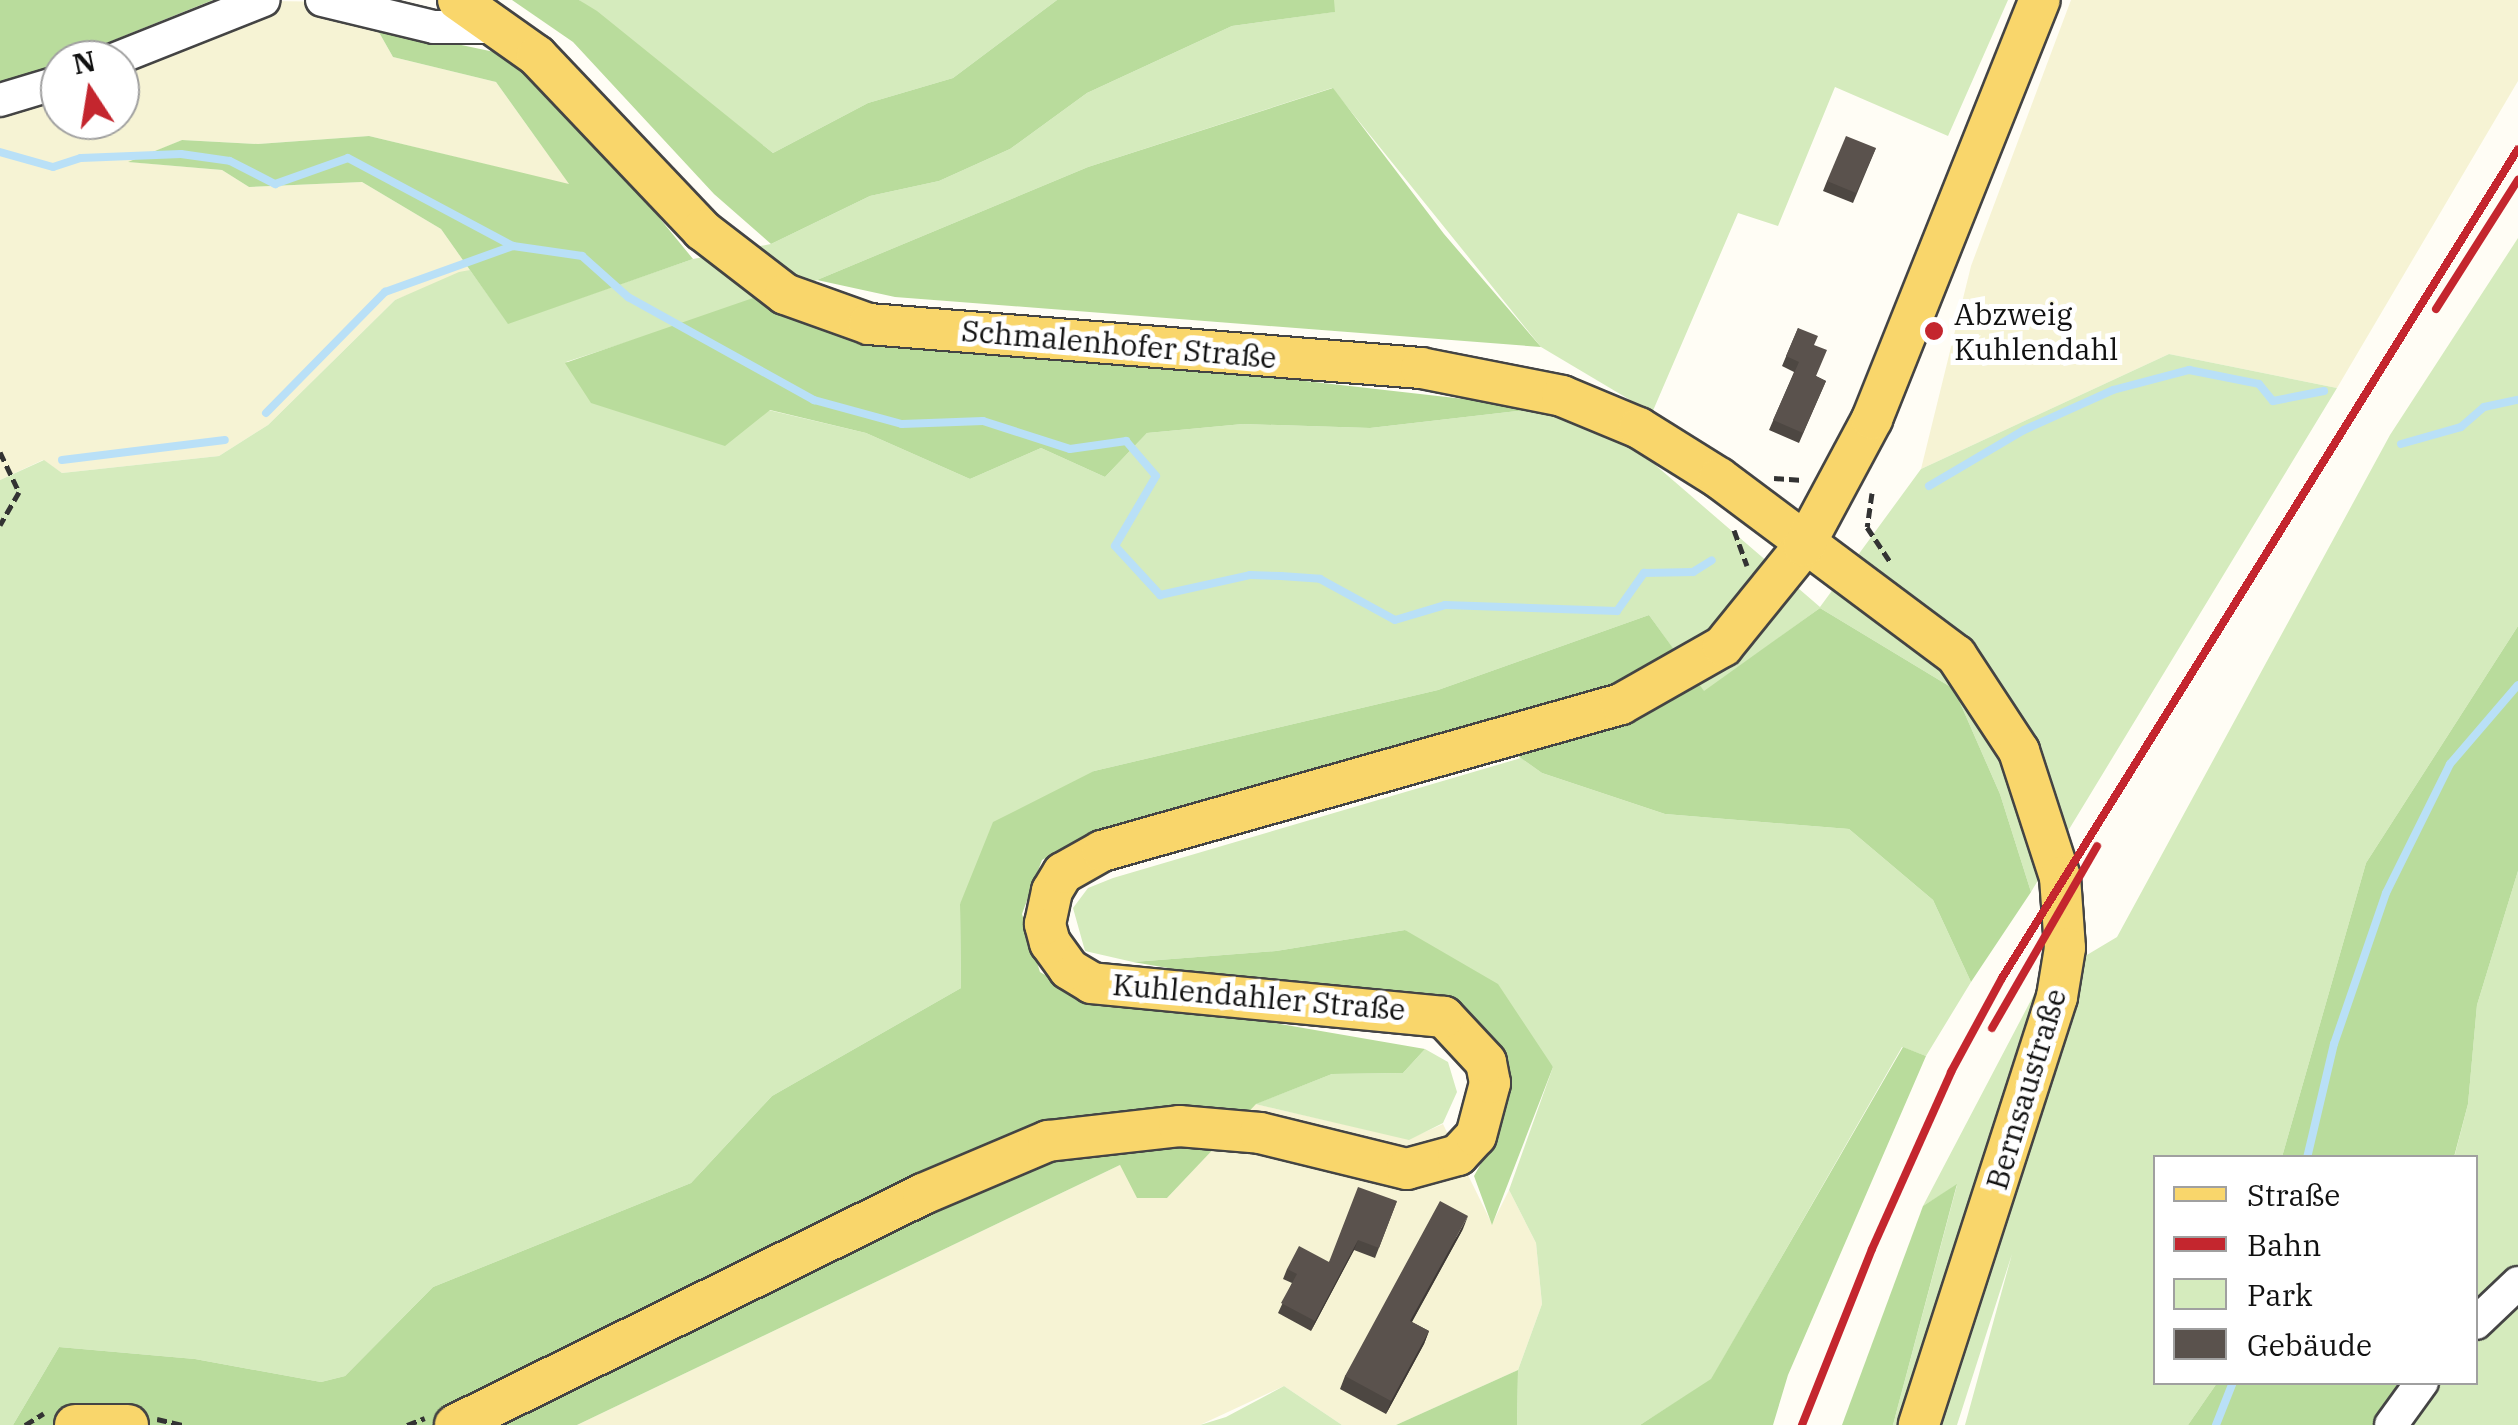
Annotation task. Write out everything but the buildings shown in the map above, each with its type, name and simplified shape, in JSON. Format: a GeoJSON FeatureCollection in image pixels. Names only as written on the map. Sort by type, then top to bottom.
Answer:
{"type":"FeatureCollection","features":[{"type":"Feature","properties":{"kind":"main road","name":"Schmalenhofer Straße"},"geometry":{"type":"LineString","coordinates":[[458,0],[537,56],[702,230],[784,294],[869,324],[1492,378],[1562,396],[1639,428],[1719,478],[1804,546]]}},
{"type":"Feature","properties":{"kind":"main road","name":"Kuhlendahler Straße"},"geometry":{"type":"LineString","coordinates":[[455,1425],[922,1194],[1048,1141],[1179,1126],[1260,1133],[1407,1169],[1458,1155],[1476,1136],[1490,1083],[1486,1062],[1444,1017],[1092,983],[1069,969],[1050,944],[1045,924],[1052,891],[1063,874],[1102,851],[1621,704],[1723,646],[1804,546],[1850,461],[2040,0]]}},
{"type":"Feature","properties":{"kind":"main road","name":"Bernsaustraße"},"geometry":{"type":"LineString","coordinates":[[1804,546],[1879,593],[1956,655],[2020,751],[2064,904],[2057,997],[1920,1425]]}},
{"type":"Feature","properties":{"kind":"main road"},"geometry":{"type":"LineString","coordinates":[[75,1425],[128,1425]]}},
{"type":"Feature","properties":{"kind":"lane"},"geometry":{"type":"LineString","coordinates":[[140,50],[264,0]]}},
{"type":"Feature","properties":{"kind":"lane"},"geometry":{"type":"LineString","coordinates":[[322,0],[434,26],[498,27]]}},
{"type":"Feature","properties":{"kind":"lane"},"geometry":{"type":"LineString","coordinates":[[0,100],[40,88]]}},
{"type":"Feature","properties":{"kind":"lane"},"geometry":{"type":"LineString","coordinates":[[2478,1321],[2518,1283]]}},
{"type":"Feature","properties":{"kind":"lane"},"geometry":{"type":"LineString","coordinates":[[2391,1425],[2420,1385]]}},
{"type":"Feature","properties":{"kind":"path"},"geometry":{"type":"LineString","coordinates":[[1764,478],[1803,480],[1827,450],[1877,476],[1867,527],[1904,578]]}},
{"type":"Feature","properties":{"kind":"path"},"geometry":{"type":"LineString","coordinates":[[0,452],[19,492],[0,526]]}},
{"type":"Feature","properties":{"kind":"shaded area"},"geometry":{"type":"Polygon","coordinates":[[[213,0],[406,3],[376,27],[393,57],[496,82],[570,185],[369,136],[258,144],[182,140],[130,162],[222,170],[249,187],[362,182],[441,229],[470,270],[395,300],[268,425],[219,456],[62,473],[43,460],[0,480],[0,86],[40,71],[40,140],[140,140],[140,40],[119,40],[213,0]]]}},
{"type":"Feature","properties":{"kind":"shaded area"},"geometry":{"type":"Polygon","coordinates":[[[2071,0],[2518,0],[2518,81],[2337,388],[2169,354],[1921,469],[1971,266],[2071,0]]]}},
{"type":"Feature","properties":{"kind":"shaded area"},"geometry":{"type":"Polygon","coordinates":[[[1255,1104],[1409,1139],[1443,1124],[1492,1224],[1509,1190],[1536,1243],[1542,1304],[1518,1370],[1396,1425],[1342,1425],[1284,1386],[1200,1425],[577,1425],[1120,1165],[1167,1198],[1255,1104]]]}},
{"type":"Feature","properties":{"kind":"green space"},"geometry":{"type":"Polygon","coordinates":[[[0,0],[213,0],[114,40],[40,40],[40,70],[0,86],[0,0]]]}},
{"type":"Feature","properties":{"kind":"green space"},"geometry":{"type":"Polygon","coordinates":[[[512,0],[579,0],[773,153],[868,103],[953,78],[1057,0],[1334,0],[1335,12],[1232,26],[1087,93],[1010,149],[939,181],[870,196],[771,244],[714,194],[573,42],[512,0]]]}},
{"type":"Feature","properties":{"kind":"green space"},"geometry":{"type":"Polygon","coordinates":[[[579,0],[1057,0],[953,78],[868,103],[773,153],[579,0]]]}},
{"type":"Feature","properties":{"kind":"green space"},"geometry":{"type":"Polygon","coordinates":[[[1334,0],[2008,0],[1948,136],[1835,87],[1778,226],[1738,213],[1652,413],[1541,347],[1332,88],[1088,167],[817,280],[566,362],[866,433],[970,479],[1041,448],[1105,477],[1147,433],[1243,424],[1370,428],[1543,408],[1606,433],[1653,463],[1820,607],[1921,469],[2169,354],[2337,388],[2031,892],[2000,794],[1954,689],[1820,608],[1704,692],[1649,615],[1438,690],[1094,771],[960,904],[961,988],[772,1096],[691,1183],[433,1287],[345,1376],[321,1382],[195,1359],[59,1347],[13,1425],[0,1425],[0,480],[44,460],[62,473],[219,456],[268,425],[395,300],[459,272],[470,270],[508,323],[693,259],[771,244],[870,196],[939,181],[1010,149],[1087,93],[1232,26],[1334,12],[1334,0]]]}},
{"type":"Feature","properties":{"kind":"green space"},"geometry":{"type":"Polygon","coordinates":[[[376,27],[504,54],[621,171],[693,259],[508,324],[441,229],[362,182],[249,187],[222,170],[128,162],[182,140],[258,144],[369,136],[569,184],[496,82],[393,57],[376,27]]]}},
{"type":"Feature","properties":{"kind":"green space"},"geometry":{"type":"Polygon","coordinates":[[[1333,88],[1444,234],[1541,347],[895,297],[817,280],[1088,167],[1333,88]]]}},
{"type":"Feature","properties":{"kind":"green space"},"geometry":{"type":"Polygon","coordinates":[[[2518,238],[2518,626],[2366,863],[2283,1155],[2153,1155],[2153,1385],[2216,1385],[2188,1425],[1965,1425],[2012,1254],[1957,1425],[1893,1425],[1957,1185],[1923,1206],[2040,983],[2117,937],[2390,435],[2518,238]]]}},
{"type":"Feature","properties":{"kind":"green space"},"geometry":{"type":"Polygon","coordinates":[[[753,298],[774,310],[1129,361],[1543,408],[1370,428],[1243,424],[1147,433],[1105,477],[1041,448],[970,479],[866,433],[770,410],[725,446],[591,403],[565,363],[753,298]]]}},
{"type":"Feature","properties":{"kind":"green space"},"geometry":{"type":"Polygon","coordinates":[[[1820,608],[1954,689],[2000,794],[2031,892],[1971,982],[1933,900],[1849,829],[1665,814],[1542,773],[1473,724],[1095,831],[1042,860],[1022,914],[1040,972],[1098,1006],[1222,1014],[1425,1049],[1403,1073],[1332,1074],[1256,1104],[1167,1198],[1137,1198],[1120,1165],[577,1425],[13,1425],[59,1347],[195,1359],[321,1382],[345,1376],[433,1287],[691,1183],[772,1096],[961,988],[960,904],[993,822],[1094,771],[1438,690],[1649,615],[1704,691],[1820,608]]]}},
{"type":"Feature","properties":{"kind":"green space"},"geometry":{"type":"Polygon","coordinates":[[[2518,626],[2518,871],[2477,1005],[2468,1104],[2455,1155],[2283,1155],[2366,863],[2518,626]]]}},
{"type":"Feature","properties":{"kind":"green space"},"geometry":{"type":"Polygon","coordinates":[[[1521,758],[1542,773],[1665,814],[1849,829],[1933,900],[1971,982],[1926,1056],[1902,1047],[1711,1380],[1640,1425],[1517,1425],[1518,1370],[1542,1304],[1536,1243],[1509,1190],[1553,1067],[1405,930],[1276,951],[1133,962],[1085,951],[1073,908],[1088,888],[1113,878],[1521,758]]]}},
{"type":"Feature","properties":{"kind":"green space"},"geometry":{"type":"Polygon","coordinates":[[[2518,871],[2518,1269],[2478,1302],[2478,1155],[2455,1155],[2468,1104],[2477,1005],[2518,871]]]}},
{"type":"Feature","properties":{"kind":"green space"},"geometry":{"type":"Polygon","coordinates":[[[1405,930],[1498,984],[1553,1067],[1492,1225],[1474,1176],[1499,1131],[1505,1102],[1470,1020],[1133,962],[1276,951],[1405,930]]]}},
{"type":"Feature","properties":{"kind":"green space"},"geometry":{"type":"Polygon","coordinates":[[[1903,1047],[1926,1056],[1788,1375],[1773,1425],[1640,1425],[1711,1379],[1903,1047]]]}},
{"type":"Feature","properties":{"kind":"green space"},"geometry":{"type":"Polygon","coordinates":[[[1425,1049],[1448,1062],[1457,1092],[1443,1123],[1409,1140],[1255,1104],[1332,1074],[1403,1073],[1425,1049]]]}},
{"type":"Feature","properties":{"kind":"green space"},"geometry":{"type":"Polygon","coordinates":[[[1957,1184],[1893,1425],[1842,1425],[1923,1206],[1957,1184]]]}},
{"type":"Feature","properties":{"kind":"green space"},"geometry":{"type":"Polygon","coordinates":[[[2518,1293],[2518,1425],[2401,1425],[2431,1385],[2478,1385],[2478,1327],[2518,1293]]]}},
{"type":"Feature","properties":{"kind":"green space"},"geometry":{"type":"Polygon","coordinates":[[[1518,1370],[1517,1425],[1396,1425],[1518,1370]]]}},
{"type":"Feature","properties":{"kind":"green space"},"geometry":{"type":"Polygon","coordinates":[[[2216,1385],[2397,1385],[2375,1425],[2188,1425],[2216,1385]]]}},
{"type":"Feature","properties":{"kind":"green space"},"geometry":{"type":"Polygon","coordinates":[[[1284,1386],[1342,1425],[1200,1425],[1226,1417],[1284,1386]]]}},
{"type":"Feature","properties":{"kind":"waterway"},"geometry":{"type":"LineString","coordinates":[[0,152],[53,167],[81,158],[181,154],[230,161],[275,184],[348,158],[513,246],[582,256],[628,297],[814,400],[902,424],[983,421],[1070,449],[1126,441],[1156,476],[1115,546],[1160,595],[1250,575],[1281,576],[1320,579],[1395,620],[1445,605],[1617,611],[1644,573],[1693,572],[1712,560]]}},
{"type":"Feature","properties":{"kind":"waterway"},"geometry":{"type":"LineString","coordinates":[[266,413],[385,292],[513,246]]}},
{"type":"Feature","properties":{"kind":"waterway"},"geometry":{"type":"LineString","coordinates":[[1929,486],[2024,430],[2113,390],[2189,370],[2259,384],[2273,401],[2324,391]]}},
{"type":"Feature","properties":{"kind":"waterway"},"geometry":{"type":"LineString","coordinates":[[2401,444],[2461,427],[2484,407],[2518,400]]}},
{"type":"Feature","properties":{"kind":"waterway"},"geometry":{"type":"LineString","coordinates":[[62,460],[225,440]]}},
{"type":"Feature","properties":{"kind":"waterway"},"geometry":{"type":"LineString","coordinates":[[2308,1155],[2334,1044],[2386,893],[2450,764],[2518,685]]}},
{"type":"Feature","properties":{"kind":"waterway"},"geometry":{"type":"LineString","coordinates":[[2216,1425],[2232,1385]]}},
{"type":"Feature","properties":{"kind":"railway"},"geometry":{"type":"LineString","coordinates":[[1802,1425],[1872,1249],[1951,1072],[2002,978],[2518,149]]}},
{"type":"Feature","properties":{"kind":"railway"},"geometry":{"type":"LineString","coordinates":[[2436,309],[2518,180]]}},
{"type":"Feature","properties":{"kind":"railway"},"geometry":{"type":"LineString","coordinates":[[1992,1028],[2097,846]]}},
{"type":"Feature","properties":{"kind":"place","name":"Abzweig Kuhlendahl"},"geometry":{"type":"Point","coordinates":[1934,331]}}]}
